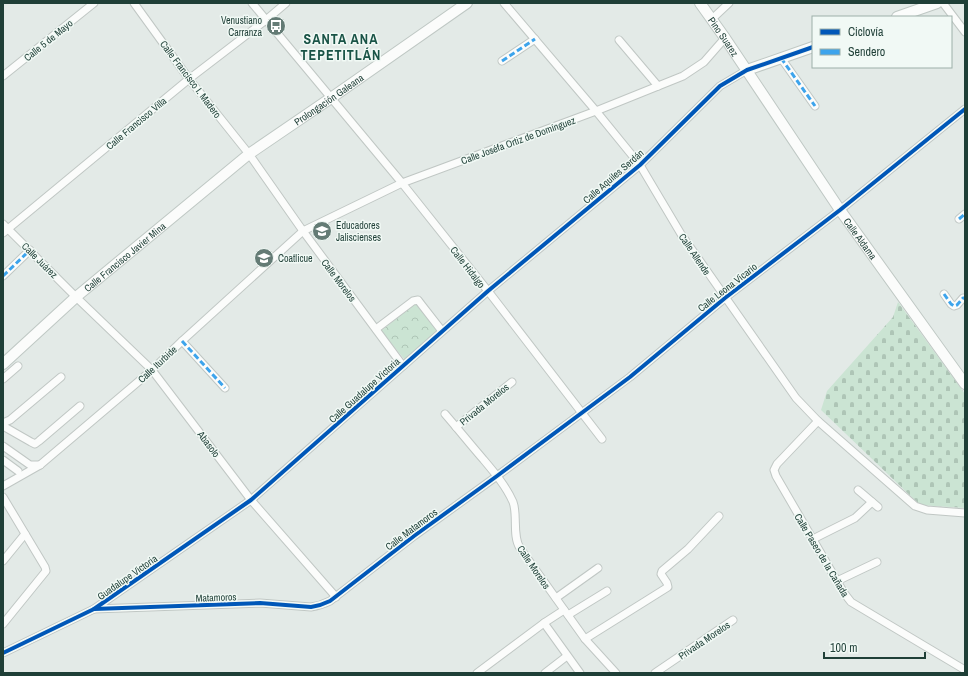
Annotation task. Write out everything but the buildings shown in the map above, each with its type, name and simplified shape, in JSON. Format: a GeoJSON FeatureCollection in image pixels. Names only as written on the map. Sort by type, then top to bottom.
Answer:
{"type":"FeatureCollection","features":[{"type":"Feature","properties":{"kind":"street","name":"Calle 5 de Mayo"},"geometry":{"type":"LineString","coordinates":[[3,76],[94,3]]}},
{"type":"Feature","properties":{"kind":"street","name":"Calle Francisco I. Madero"},"geometry":{"type":"LineString","coordinates":[[134,3],[189,79],[249,154]]}},
{"type":"Feature","properties":{"kind":"street","name":"Calle Hidalgo"},"geometry":{"type":"LineString","coordinates":[[252,3],[402,183],[488,291],[602,439]]}},
{"type":"Feature","properties":{"kind":"street","name":"Calle Francisco Villa"},"geometry":{"type":"LineString","coordinates":[[5,228],[189,79],[286,3]]}},
{"type":"Feature","properties":{"kind":"street","name":"Prolongación Galeana"},"geometry":{"type":"LineString","coordinates":[[249,154],[467,3]]}},
{"type":"Feature","properties":{"kind":"street","name":"Calle Allende"},"geometry":{"type":"LineString","coordinates":[[504,3],[536,39],[640,165],[681,234],[796,398],[818,421],[915,506],[926,510],[965,513]]}},
{"type":"Feature","properties":{"kind":"street","name":"Pino Suarez"},"geometry":{"type":"LineString","coordinates":[[700,3],[747,70]]}},
{"type":"Feature","properties":{"kind":"street"},"geometry":{"type":"LineString","coordinates":[[712,19],[729,3]]}},
{"type":"Feature","properties":{"kind":"street"},"geometry":{"type":"LineString","coordinates":[[900,16],[937,3]]}},
{"type":"Feature","properties":{"kind":"street"},"geometry":{"type":"LineString","coordinates":[[943,3],[965,32]]}},
{"type":"Feature","properties":{"kind":"street","name":"Calle Joséfa Ortiz de Domínguez"},"geometry":{"type":"LineString","coordinates":[[303,231],[402,183],[596,111],[683,76],[704,62],[725,38]]}},
{"type":"Feature","properties":{"kind":"street"},"geometry":{"type":"LineString","coordinates":[[502,61],[536,39]]}},
{"type":"Feature","properties":{"kind":"street"},"geometry":{"type":"LineString","coordinates":[[618,40],[658,86]]}},
{"type":"Feature","properties":{"kind":"street"},"geometry":{"type":"LineString","coordinates":[[747,70],[812,47]]}},
{"type":"Feature","properties":{"kind":"street"},"geometry":{"type":"LineString","coordinates":[[781,58],[815,106]]}},
{"type":"Feature","properties":{"kind":"street","name":"Calle Aquiles Serdán"},"geometry":{"type":"LineString","coordinates":[[488,291],[640,165],[720,86],[747,70]]}},
{"type":"Feature","properties":{"kind":"street","name":"Calle Aldama"},"geometry":{"type":"LineString","coordinates":[[747,70],[840,210],[965,384]]}},
{"type":"Feature","properties":{"kind":"street","name":"Calle Leona Vicario"},"geometry":{"type":"LineString","coordinates":[[497,476],[630,377],[725,298],[840,210],[965,109]]}},
{"type":"Feature","properties":{"kind":"street","name":"Calle Morelos"},"geometry":{"type":"LineString","coordinates":[[249,154],[303,231],[403,366]]}},
{"type":"Feature","properties":{"kind":"street","name":"Calle Francisco Javier Mina"},"geometry":{"type":"LineString","coordinates":[[3,364],[76,297],[249,154]]}},
{"type":"Feature","properties":{"kind":"street","name":"Calle Juárez"},"geometry":{"type":"LineString","coordinates":[[5,228],[30,250],[76,297]]}},
{"type":"Feature","properties":{"kind":"street","name":"Calle Iturbide"},"geometry":{"type":"LineString","coordinates":[[3,486],[40,465],[152,370],[182,340],[303,231]]}},
{"type":"Feature","properties":{"kind":"street"},"geometry":{"type":"LineString","coordinates":[[3,276],[30,250]]}},
{"type":"Feature","properties":{"kind":"street","name":"Calle Guadalupe Victoria"},"geometry":{"type":"LineString","coordinates":[[251,500],[488,291]]}},
{"type":"Feature","properties":{"kind":"street"},"geometry":{"type":"LineString","coordinates":[[944,294],[954,306],[965,298]]}},
{"type":"Feature","properties":{"kind":"street","name":"Abasolo"},"geometry":{"type":"LineString","coordinates":[[76,297],[152,370],[251,500],[336,597]]}},
{"type":"Feature","properties":{"kind":"street"},"geometry":{"type":"LineString","coordinates":[[376,330],[413,301],[418,300],[442,331]]}},
{"type":"Feature","properties":{"kind":"street"},"geometry":{"type":"LineString","coordinates":[[182,340],[226,388]]}},
{"type":"Feature","properties":{"kind":"street"},"geometry":{"type":"LineString","coordinates":[[3,379],[18,366]]}},
{"type":"Feature","properties":{"kind":"street"},"geometry":{"type":"LineString","coordinates":[[61,377],[10,420],[3,424],[35,444],[80,406]]}},
{"type":"Feature","properties":{"kind":"street","name":"Privada Morelos"},"geometry":{"type":"LineString","coordinates":[[456,427],[512,382]]}},
{"type":"Feature","properties":{"kind":"street","name":"Calle Morelos"},"geometry":{"type":"LineString","coordinates":[[445,414],[497,476],[509,494],[514,504],[516,537],[518,545],[585,639],[616,673]]}},
{"type":"Feature","properties":{"kind":"street","name":"Calle Paseo de la Cañada"},"geometry":{"type":"LineString","coordinates":[[818,421],[777,464],[774,470],[776,476],[844,593],[851,602],[965,670]]}},
{"type":"Feature","properties":{"kind":"street"},"geometry":{"type":"LineString","coordinates":[[3,446],[30,465],[40,465]]}},
{"type":"Feature","properties":{"kind":"street"},"geometry":{"type":"LineString","coordinates":[[3,460],[18,471]]}},
{"type":"Feature","properties":{"kind":"street","name":"Calle Matamoros"},"geometry":{"type":"LineString","coordinates":[[336,597],[414,536],[497,476]]}},
{"type":"Feature","properties":{"kind":"street"},"geometry":{"type":"LineString","coordinates":[[858,490],[878,507]]}},
{"type":"Feature","properties":{"kind":"street"},"geometry":{"type":"LineString","coordinates":[[3,498],[46,571],[3,624]]}},
{"type":"Feature","properties":{"kind":"street","name":"Guadalupe Victoria"},"geometry":{"type":"LineString","coordinates":[[3,653],[94,609],[251,500]]}},
{"type":"Feature","properties":{"kind":"street"},"geometry":{"type":"LineString","coordinates":[[813,539],[855,518],[872,502]]}},
{"type":"Feature","properties":{"kind":"street"},"geometry":{"type":"LineString","coordinates":[[585,639],[668,587],[661,574],[662,571],[688,550],[719,516]]}},
{"type":"Feature","properties":{"kind":"street"},"geometry":{"type":"LineString","coordinates":[[3,561],[25,534]]}},
{"type":"Feature","properties":{"kind":"street"},"geometry":{"type":"LineString","coordinates":[[837,581],[877,562]]}},
{"type":"Feature","properties":{"kind":"street"},"geometry":{"type":"LineString","coordinates":[[556,598],[598,568]]}},
{"type":"Feature","properties":{"kind":"street"},"geometry":{"type":"LineString","coordinates":[[478,673],[544,623],[607,591]]}},
{"type":"Feature","properties":{"kind":"street","name":"Matamoros"},"geometry":{"type":"LineString","coordinates":[[94,609],[260,603],[311,607],[324,604],[336,597]]}},
{"type":"Feature","properties":{"kind":"street","name":"Privada Morelos"},"geometry":{"type":"LineString","coordinates":[[655,673],[733,620]]}},
{"type":"Feature","properties":{"kind":"street"},"geometry":{"type":"LineString","coordinates":[[544,623],[580,673]]}},
{"type":"Feature","properties":{"kind":"street"},"geometry":{"type":"LineString","coordinates":[[545,673],[567,656]]}},
{"type":"Feature","properties":{"kind":"green space"},"geometry":{"type":"Polygon","coordinates":[[[417,302],[440,330],[405,360],[381,331],[417,302]]]}},
{"type":"Feature","properties":{"kind":"green space"},"geometry":{"type":"Polygon","coordinates":[[[898,302],[965,394],[965,508],[920,505],[821,410],[827,391],[893,317],[898,302]]]}},
{"type":"Feature","properties":{"kind":"marked path"},"geometry":{"type":"LineString","coordinates":[[502,61],[535,39]]}},
{"type":"Feature","properties":{"kind":"marked path"},"geometry":{"type":"LineString","coordinates":[[781,58],[815,106]]}},
{"type":"Feature","properties":{"kind":"marked path"},"geometry":{"type":"LineString","coordinates":[[959,219],[965,214]]}},
{"type":"Feature","properties":{"kind":"marked path"},"geometry":{"type":"LineString","coordinates":[[3,276],[30,250]]}},
{"type":"Feature","properties":{"kind":"marked path"},"geometry":{"type":"LineString","coordinates":[[944,294],[954,306],[965,298]]}},
{"type":"Feature","properties":{"kind":"marked path"},"geometry":{"type":"LineString","coordinates":[[182,341],[225,388]]}},
{"type":"Feature","properties":{"kind":"cycle path"},"geometry":{"type":"LineString","coordinates":[[3,653],[94,609],[251,500],[488,291],[640,165],[720,86],[747,70],[812,47]]}},
{"type":"Feature","properties":{"kind":"cycle path"},"geometry":{"type":"LineString","coordinates":[[94,609],[260,603],[311,607],[330,601],[414,536],[630,377],[725,298],[840,210],[965,109]]}},
{"type":"Feature","properties":{"kind":"place","name":"Venustiano Carranza"},"geometry":{"type":"Point","coordinates":[276,26]}},
{"type":"Feature","properties":{"kind":"place","name":"Educadores Jaliscienses"},"geometry":{"type":"Point","coordinates":[322,231]}},
{"type":"Feature","properties":{"kind":"place","name":"Coatlicue"},"geometry":{"type":"Point","coordinates":[264,258]}},
{"type":"Feature","properties":{"kind":"district","name":"SANTA ANA TEPETITLÁN"},"geometry":{"type":"Point","coordinates":[341,48]}}]}
